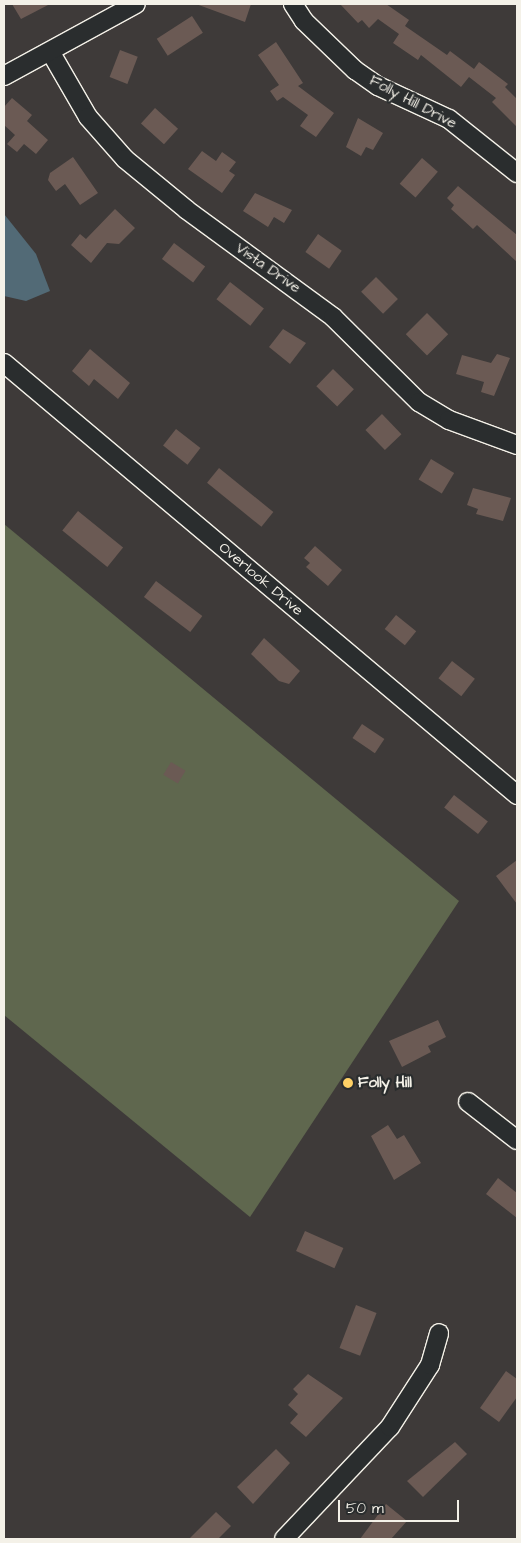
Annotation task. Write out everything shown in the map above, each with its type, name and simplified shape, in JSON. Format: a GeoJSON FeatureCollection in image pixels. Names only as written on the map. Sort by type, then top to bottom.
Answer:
{"type":"FeatureCollection","features":[{"type":"Feature","properties":{"kind":"street"},"geometry":{"type":"LineString","coordinates":[[4,76],[51,53],[136,4]]}},
{"type":"Feature","properties":{"kind":"street","name":"Folly Hill Drive"},"geometry":{"type":"LineString","coordinates":[[293,4],[304,21],[355,70],[378,86],[449,119],[517,173]]}},
{"type":"Feature","properties":{"kind":"street","name":"Vista Drive"},"geometry":{"type":"LineString","coordinates":[[51,53],[88,117],[125,158],[187,210],[334,317],[419,402],[449,420],[515,439]]}},
{"type":"Feature","properties":{"kind":"street","name":"Overlook Drive"},"geometry":{"type":"LineString","coordinates":[[4,363],[517,795]]}},
{"type":"Feature","properties":{"kind":"street"},"geometry":{"type":"LineString","coordinates":[[468,1102],[517,1140]]}},
{"type":"Feature","properties":{"kind":"street"},"geometry":{"type":"LineString","coordinates":[[284,1539],[390,1427],[430,1365],[439,1333]]}},
{"type":"Feature","properties":{"kind":"green space"},"geometry":{"type":"Polygon","coordinates":[[[4,524],[459,901],[250,1217],[4,1015],[4,524]]]}},
{"type":"Feature","properties":{"kind":"water"},"geometry":{"type":"Polygon","coordinates":[[[4,214],[36,254],[50,291],[26,301],[4,296],[4,214]]]}},
{"type":"Feature","properties":{"kind":"building"},"geometry":{"type":"Polygon","coordinates":[[[12,4],[50,4],[21,19],[12,4]]]}},
{"type":"Feature","properties":{"kind":"building"},"geometry":{"type":"Polygon","coordinates":[[[196,4],[251,4],[245,22],[196,4]]]}},
{"type":"Feature","properties":{"kind":"building"},"geometry":{"type":"Polygon","coordinates":[[[340,4],[386,4],[409,20],[405,26],[447,55],[450,51],[474,69],[479,62],[508,84],[505,87],[517,99],[517,127],[492,102],[496,98],[469,77],[461,87],[421,55],[418,60],[393,43],[399,34],[378,19],[369,28],[362,20],[358,23],[340,4]]]}},
{"type":"Feature","properties":{"kind":"building"},"geometry":{"type":"Polygon","coordinates":[[[192,16],[203,33],[168,56],[157,39],[192,16]]]}},
{"type":"Feature","properties":{"kind":"building"},"geometry":{"type":"Polygon","coordinates":[[[276,42],[303,83],[298,86],[334,113],[316,137],[300,126],[308,115],[283,97],[277,101],[270,91],[279,85],[258,55],[276,42]]]}},
{"type":"Feature","properties":{"kind":"building"},"geometry":{"type":"Polygon","coordinates":[[[120,50],[138,57],[127,84],[110,77],[120,50]]]}},
{"type":"Feature","properties":{"kind":"building"},"geometry":{"type":"Polygon","coordinates":[[[12,98],[32,115],[27,121],[48,140],[36,154],[24,144],[17,152],[7,144],[15,135],[4,125],[4,107],[12,98]]]}},
{"type":"Feature","properties":{"kind":"building"},"geometry":{"type":"Polygon","coordinates":[[[155,108],[178,129],[164,144],[141,124],[155,108]]]}},
{"type":"Feature","properties":{"kind":"building"},"geometry":{"type":"Polygon","coordinates":[[[358,118],[383,133],[373,150],[366,147],[361,156],[346,147],[358,118]]]}},
{"type":"Feature","properties":{"kind":"building"},"geometry":{"type":"Polygon","coordinates":[[[202,151],[216,161],[222,152],[236,162],[229,171],[235,175],[222,193],[188,169],[202,151]]]}},
{"type":"Feature","properties":{"kind":"building"},"geometry":{"type":"Polygon","coordinates":[[[73,157],[98,193],[80,205],[65,184],[56,191],[48,180],[50,173],[73,157]]]}},
{"type":"Feature","properties":{"kind":"building"},"geometry":{"type":"Polygon","coordinates":[[[422,158],[438,172],[416,197],[400,184],[422,158]]]}},
{"type":"Feature","properties":{"kind":"building"},"geometry":{"type":"Polygon","coordinates":[[[458,186],[517,235],[517,262],[477,225],[473,229],[451,209],[454,205],[447,198],[458,186]]]}},
{"type":"Feature","properties":{"kind":"building"},"geometry":{"type":"Polygon","coordinates":[[[255,193],[292,210],[284,223],[274,217],[268,227],[243,211],[255,193]]]}},
{"type":"Feature","properties":{"kind":"building"},"geometry":{"type":"Polygon","coordinates":[[[115,209],[135,228],[119,244],[107,243],[91,263],[71,245],[80,234],[86,239],[115,209]]]}},
{"type":"Feature","properties":{"kind":"building"},"geometry":{"type":"Polygon","coordinates":[[[318,234],[342,251],[329,269],[305,252],[318,234]]]}},
{"type":"Feature","properties":{"kind":"building"},"geometry":{"type":"Polygon","coordinates":[[[174,243],[205,266],[193,282],[162,259],[174,243]]]}},
{"type":"Feature","properties":{"kind":"building"},"geometry":{"type":"Polygon","coordinates":[[[376,277],[398,299],[383,314],[361,292],[376,277]]]}},
{"type":"Feature","properties":{"kind":"building"},"geometry":{"type":"Polygon","coordinates":[[[230,282],[264,308],[250,326],[216,299],[230,282]]]}},
{"type":"Feature","properties":{"kind":"building"},"geometry":{"type":"Polygon","coordinates":[[[427,313],[448,334],[427,355],[406,334],[427,313]]]}},
{"type":"Feature","properties":{"kind":"building"},"geometry":{"type":"Polygon","coordinates":[[[283,329],[306,343],[290,364],[269,347],[283,329]]]}},
{"type":"Feature","properties":{"kind":"building"},"geometry":{"type":"Polygon","coordinates":[[[90,349],[130,383],[118,399],[94,379],[89,386],[72,371],[90,349]]]}},
{"type":"Feature","properties":{"kind":"building"},"geometry":{"type":"Polygon","coordinates":[[[497,354],[510,358],[494,396],[481,392],[484,382],[456,374],[462,355],[491,363],[497,354]]]}},
{"type":"Feature","properties":{"kind":"building"},"geometry":{"type":"Polygon","coordinates":[[[333,369],[354,389],[337,406],[316,386],[333,369]]]}},
{"type":"Feature","properties":{"kind":"building"},"geometry":{"type":"Polygon","coordinates":[[[382,414],[401,434],[385,450],[365,430],[382,414]]]}},
{"type":"Feature","properties":{"kind":"building"},"geometry":{"type":"Polygon","coordinates":[[[176,429],[200,448],[187,465],[163,446],[176,429]]]}},
{"type":"Feature","properties":{"kind":"building"},"geometry":{"type":"Polygon","coordinates":[[[431,459],[454,473],[442,493],[419,480],[431,459]]]}},
{"type":"Feature","properties":{"kind":"building"},"geometry":{"type":"Polygon","coordinates":[[[219,468],[273,512],[261,527],[207,483],[219,468]]]}},
{"type":"Feature","properties":{"kind":"building"},"geometry":{"type":"Polygon","coordinates":[[[473,488],[511,498],[503,521],[476,514],[478,509],[467,505],[473,488]]]}},
{"type":"Feature","properties":{"kind":"building"},"geometry":{"type":"Polygon","coordinates":[[[78,511],[123,548],[107,567],[62,530],[78,511]]]}},
{"type":"Feature","properties":{"kind":"building"},"geometry":{"type":"Polygon","coordinates":[[[315,546],[342,570],[328,586],[306,567],[310,563],[304,558],[315,546]]]}},
{"type":"Feature","properties":{"kind":"building"},"geometry":{"type":"Polygon","coordinates":[[[156,581],[202,616],[190,632],[144,597],[156,581]]]}},
{"type":"Feature","properties":{"kind":"building"},"geometry":{"type":"Polygon","coordinates":[[[396,615],[416,631],[405,645],[385,629],[396,615]]]}},
{"type":"Feature","properties":{"kind":"building"},"geometry":{"type":"Polygon","coordinates":[[[264,638],[300,671],[289,684],[279,681],[251,654],[264,638]]]}},
{"type":"Feature","properties":{"kind":"building"},"geometry":{"type":"Polygon","coordinates":[[[452,661],[475,679],[461,696],[438,678],[452,661]]]}},
{"type":"Feature","properties":{"kind":"building"},"geometry":{"type":"Polygon","coordinates":[[[362,724],[384,739],[375,753],[352,738],[362,724]]]}},
{"type":"Feature","properties":{"kind":"building"},"geometry":{"type":"Polygon","coordinates":[[[171,762],[186,771],[178,784],[163,775],[171,762]]]}},
{"type":"Feature","properties":{"kind":"building"},"geometry":{"type":"Polygon","coordinates":[[[454,795],[488,821],[478,834],[444,808],[454,795]]]}},
{"type":"Feature","properties":{"kind":"building"},"geometry":{"type":"Polygon","coordinates":[[[517,860],[517,904],[496,876],[517,860]]]}},
{"type":"Feature","properties":{"kind":"building"},"geometry":{"type":"Polygon","coordinates":[[[438,1020],[446,1037],[428,1046],[431,1052],[402,1067],[389,1041],[438,1020]]]}},
{"type":"Feature","properties":{"kind":"building"},"geometry":{"type":"Polygon","coordinates":[[[388,1125],[397,1139],[404,1135],[421,1163],[394,1180],[371,1136],[388,1125]]]}},
{"type":"Feature","properties":{"kind":"building"},"geometry":{"type":"Polygon","coordinates":[[[498,1178],[517,1193],[517,1218],[486,1194],[498,1178]]]}},
{"type":"Feature","properties":{"kind":"building"},"geometry":{"type":"Polygon","coordinates":[[[305,1231],[343,1248],[334,1268],[296,1251],[305,1231]]]}},
{"type":"Feature","properties":{"kind":"building"},"geometry":{"type":"Polygon","coordinates":[[[356,1305],[377,1313],[360,1356],[340,1348],[356,1305]]]}},
{"type":"Feature","properties":{"kind":"building"},"geometry":{"type":"Polygon","coordinates":[[[506,1371],[517,1379],[517,1397],[499,1422],[480,1408],[506,1371]]]}},
{"type":"Feature","properties":{"kind":"building"},"geometry":{"type":"Polygon","coordinates":[[[308,1374],[343,1398],[306,1437],[290,1423],[298,1414],[288,1405],[298,1394],[293,1389],[308,1374]]]}},
{"type":"Feature","properties":{"kind":"building"},"geometry":{"type":"Polygon","coordinates":[[[455,1442],[467,1454],[423,1497],[407,1481],[455,1442]]]}},
{"type":"Feature","properties":{"kind":"building"},"geometry":{"type":"Polygon","coordinates":[[[276,1449],[290,1463],[253,1504],[237,1487],[276,1449]]]}},
{"type":"Feature","properties":{"kind":"building"},"geometry":{"type":"Polygon","coordinates":[[[386,1504],[407,1521],[391,1539],[360,1539],[386,1504]]]}},
{"type":"Feature","properties":{"kind":"building"},"geometry":{"type":"Polygon","coordinates":[[[216,1512],[231,1526],[218,1539],[189,1539],[216,1512]]]}},
{"type":"Feature","properties":{"kind":"place","name":"Folly Hill"},"geometry":{"type":"Point","coordinates":[348,1083]}}]}
